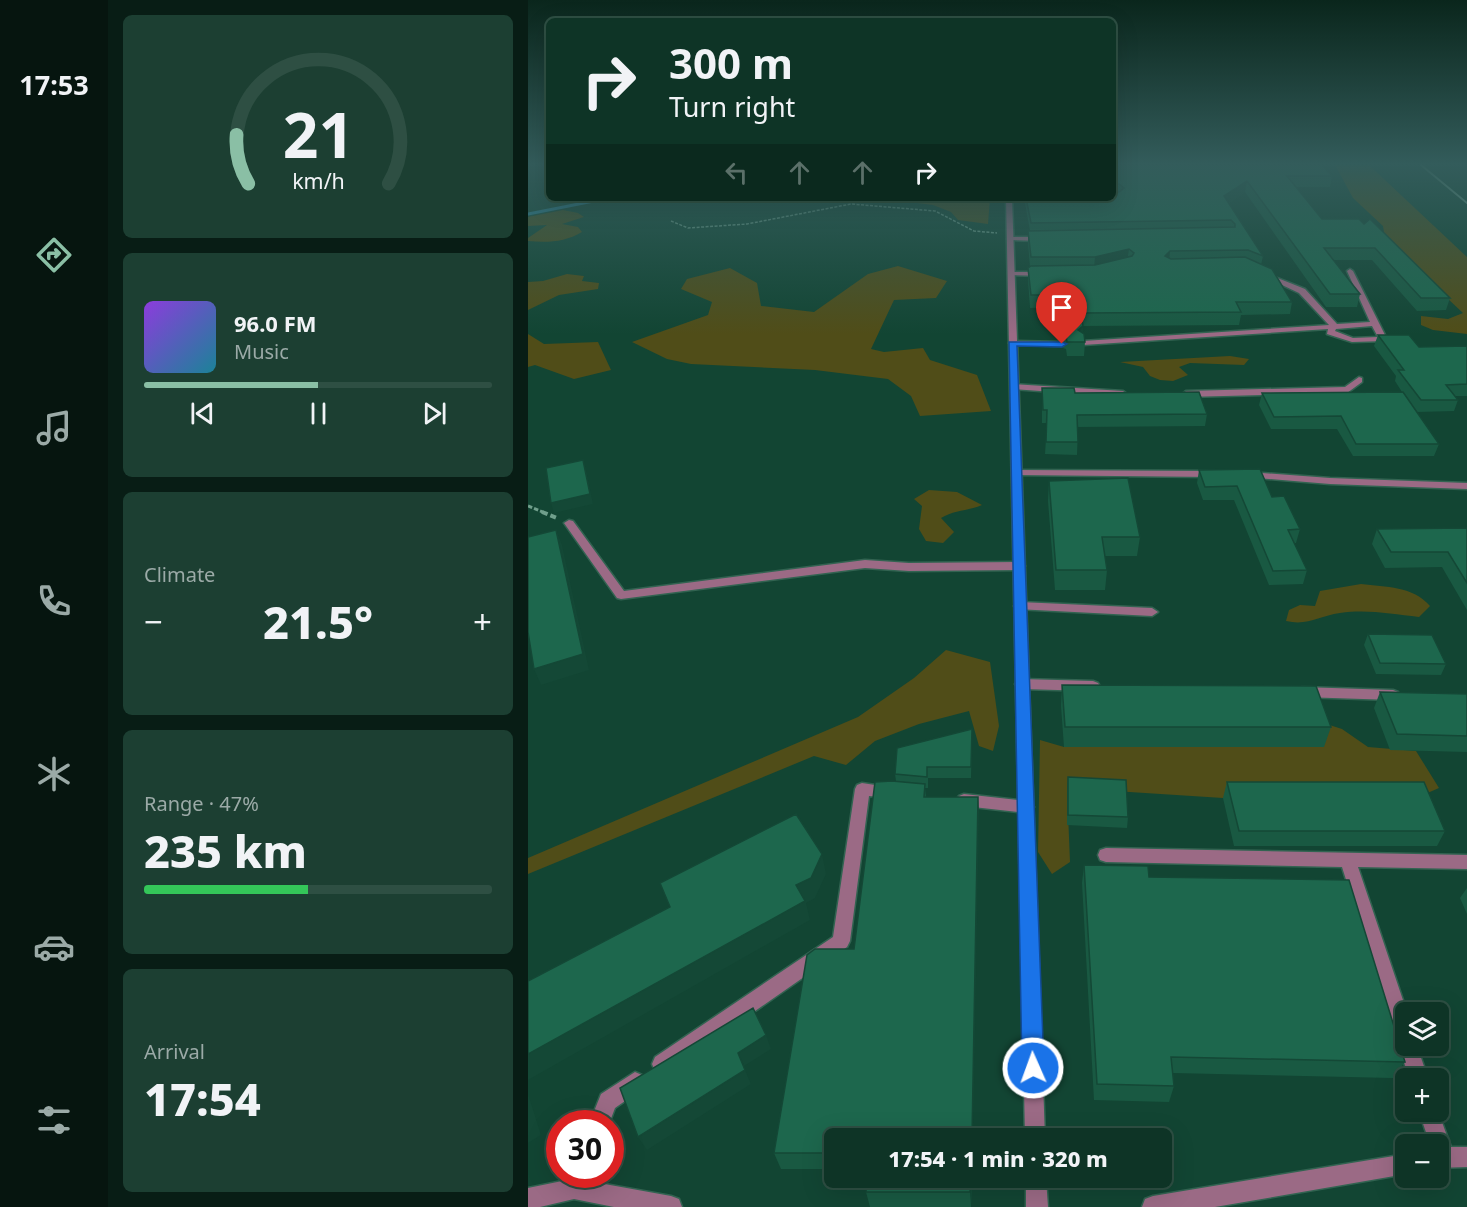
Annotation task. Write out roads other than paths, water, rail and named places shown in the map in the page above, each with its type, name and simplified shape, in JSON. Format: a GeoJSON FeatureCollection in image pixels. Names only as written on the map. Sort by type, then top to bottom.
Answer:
{"type":"FeatureCollection","features":[{"type":"Feature","properties":{"kind":"street"},"geometry":{"type":"LineString","coordinates":[[1010,221],[1035,1128]]}},
{"type":"Feature","properties":{"kind":"street"},"geometry":{"type":"LineString","coordinates":[[1010,237],[1056,239]]}},
{"type":"Feature","properties":{"kind":"street"},"geometry":{"type":"LineString","coordinates":[[1254,270],[1302,291],[1334,325]]}},
{"type":"Feature","properties":{"kind":"street"},"geometry":{"type":"LineString","coordinates":[[1334,325],[1330,332],[1352,340],[1383,339],[1350,271]]}},
{"type":"Feature","properties":{"kind":"street"},"geometry":{"type":"LineString","coordinates":[[1011,274],[1047,274]]}},
{"type":"Feature","properties":{"kind":"street"},"geometry":{"type":"LineString","coordinates":[[1083,343],[1376,324]]}},
{"type":"Feature","properties":{"kind":"street"},"geometry":{"type":"LineString","coordinates":[[1013,344],[1062,344]]}},
{"type":"Feature","properties":{"kind":"street"},"geometry":{"type":"LineString","coordinates":[[1177,394],[1347,390],[1359,380]]}},
{"type":"Feature","properties":{"kind":"street"},"geometry":{"type":"LineString","coordinates":[[1014,387],[1132,394]]}},
{"type":"Feature","properties":{"kind":"street"},"geometry":{"type":"LineString","coordinates":[[1016,473],[1224,475]]}},
{"type":"Feature","properties":{"kind":"street"},"geometry":{"type":"LineString","coordinates":[[1235,475],[1330,482],[1467,486]]}},
{"type":"Feature","properties":{"kind":"street"},"geometry":{"type":"LineString","coordinates":[[569,523],[621,595],[865,564],[1019,566]]}},
{"type":"Feature","properties":{"kind":"street"},"geometry":{"type":"LineString","coordinates":[[1020,606],[1152,612]]}},
{"type":"Feature","properties":{"kind":"street"},"geometry":{"type":"LineString","coordinates":[[1022,684],[1105,686]]}},
{"type":"Feature","properties":{"kind":"street"},"geometry":{"type":"LineString","coordinates":[[1293,692],[1410,696]]}},
{"type":"Feature","properties":{"kind":"street"},"geometry":{"type":"LineString","coordinates":[[604,1110],[608,1101],[842,941],[862,789],[909,794]]}},
{"type":"Feature","properties":{"kind":"street"},"geometry":{"type":"LineString","coordinates":[[944,798],[1026,807]]}},
{"type":"Feature","properties":{"kind":"street"},"geometry":{"type":"LineString","coordinates":[[1106,855],[1467,862]]}},
{"type":"Feature","properties":{"kind":"street"},"geometry":{"type":"LineString","coordinates":[[1348,860],[1395,1003]]}},
{"type":"Feature","properties":{"kind":"street"},"geometry":{"type":"LineString","coordinates":[[1449,1158],[1467,1157]]}},
{"type":"Feature","properties":{"kind":"street"},"geometry":{"type":"LineString","coordinates":[[1153,1207],[1395,1166]]}},
{"type":"Feature","properties":{"kind":"street"},"geometry":{"type":"LineString","coordinates":[[528,1199],[560,1188]]}},
{"type":"Feature","properties":{"kind":"street"},"geometry":{"type":"LineString","coordinates":[[600,1188],[671,1207]]}},
{"type":"Feature","properties":{"kind":"street"},"geometry":{"type":"LineString","coordinates":[[1036,1188],[1037,1207]]}}]}
